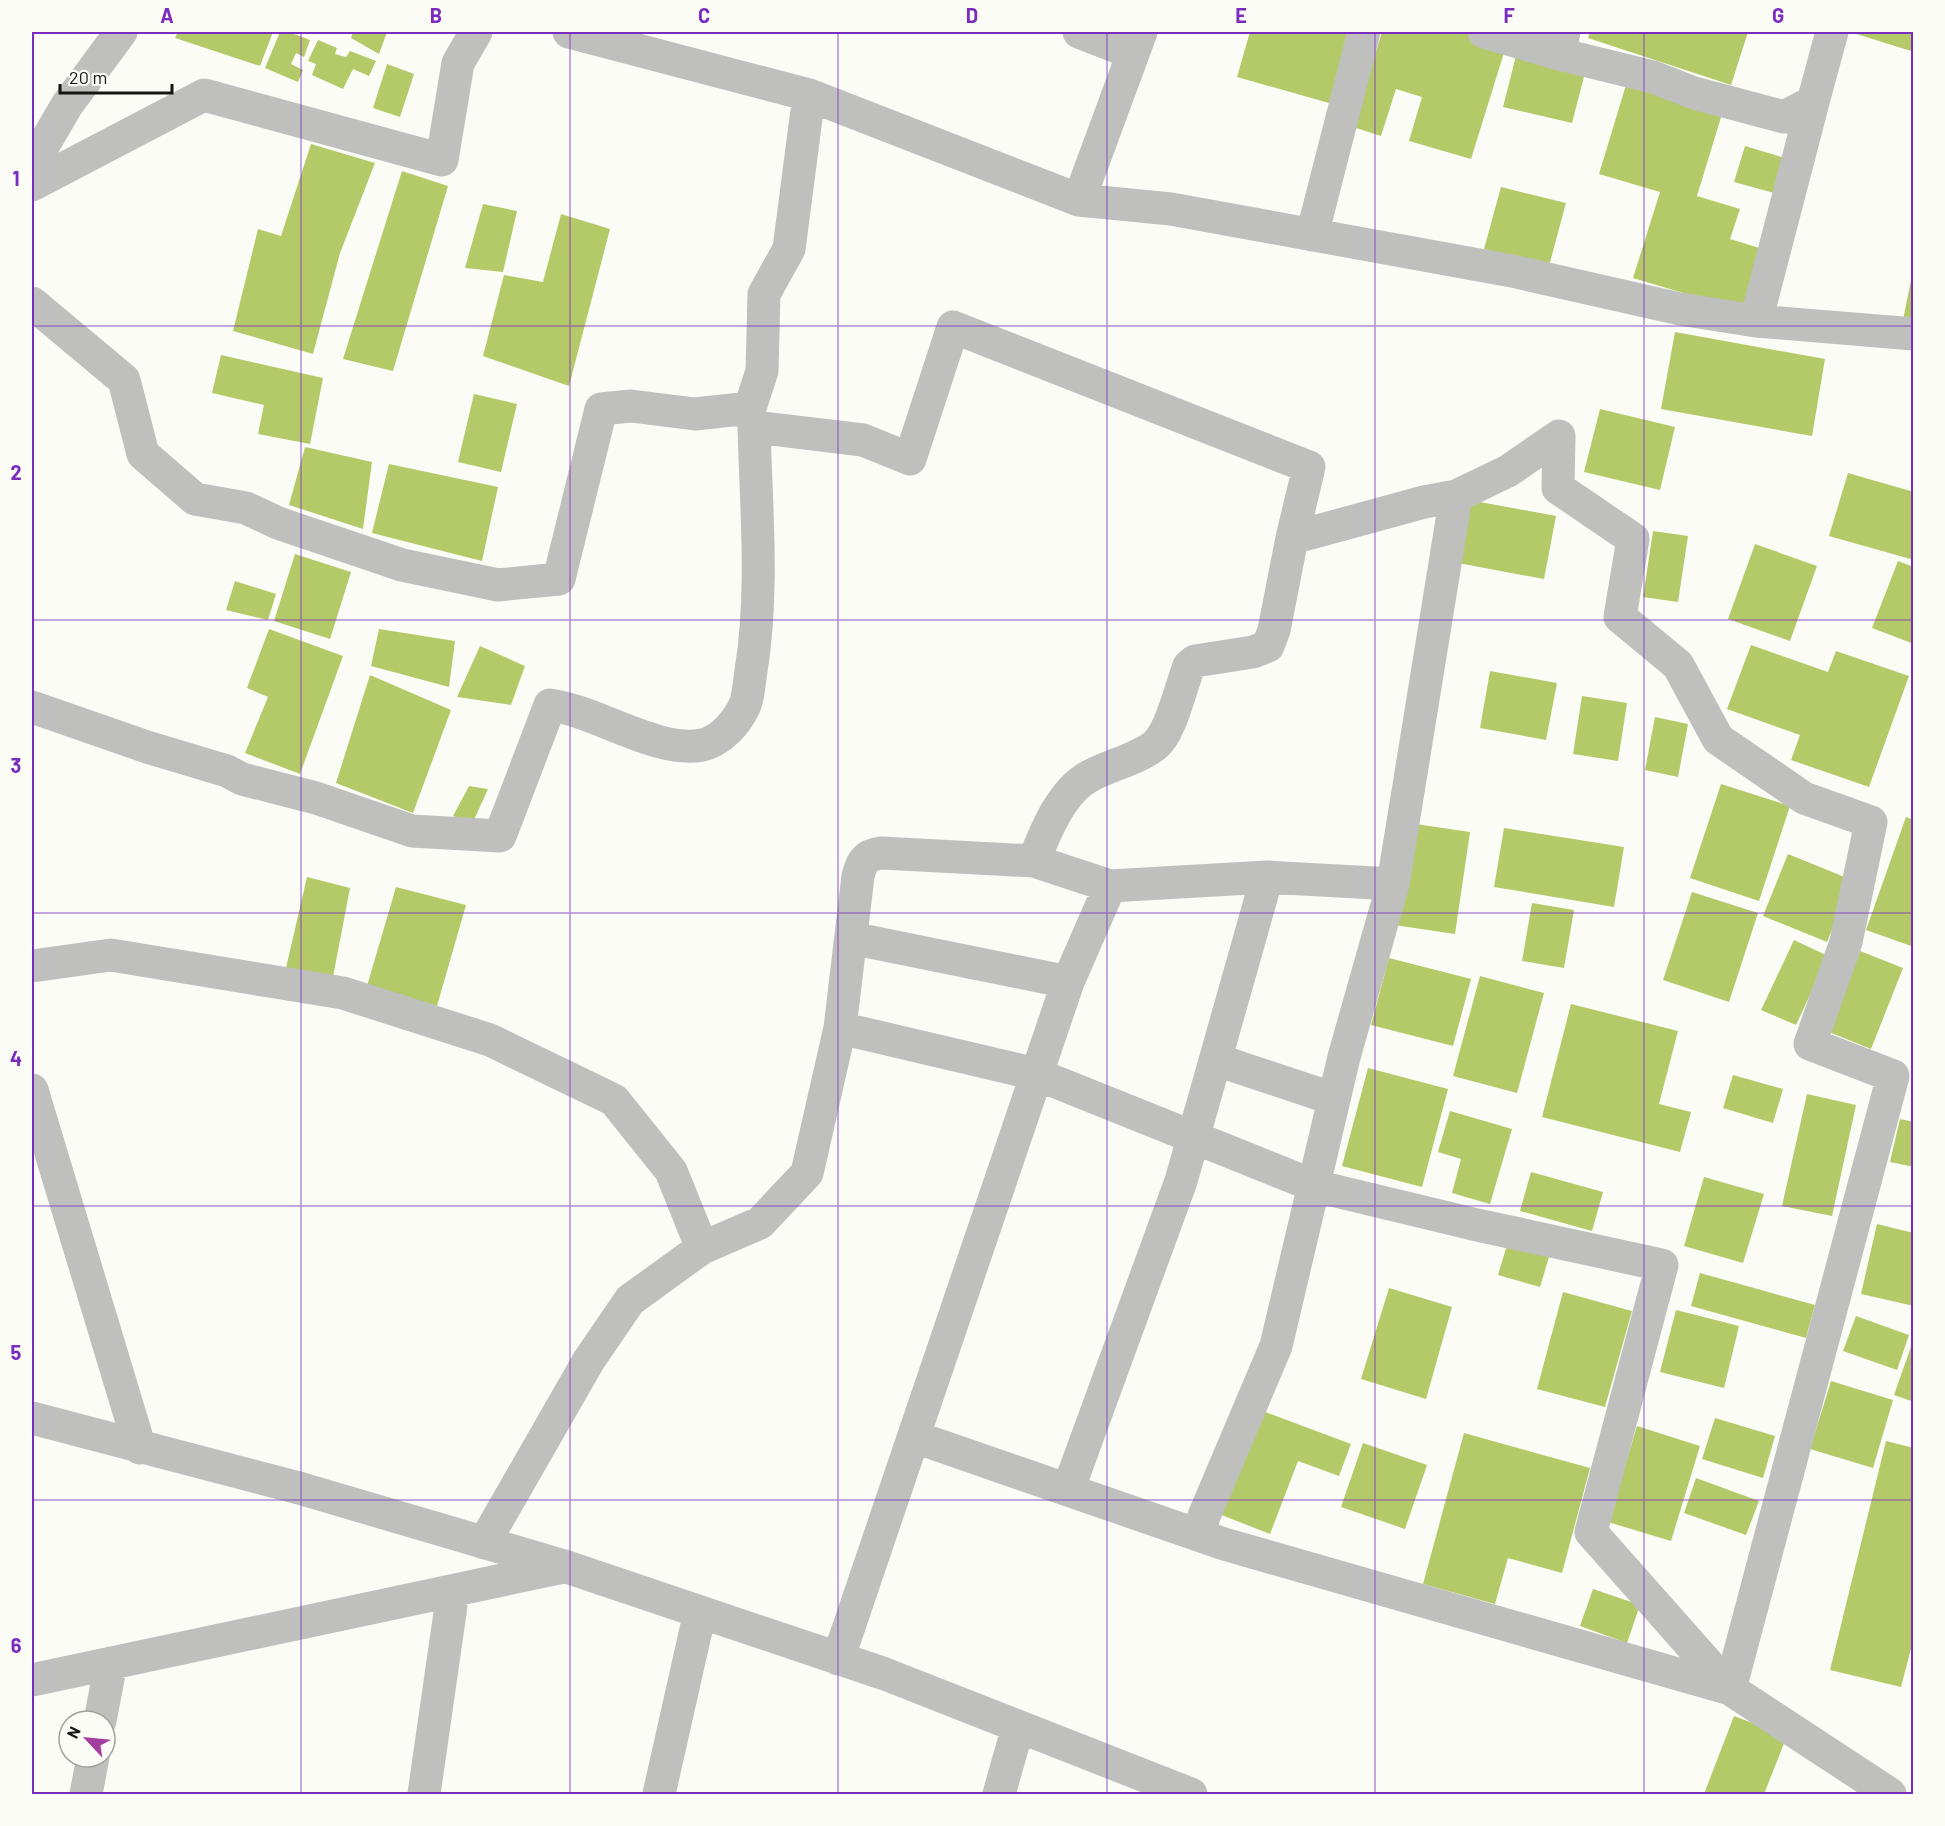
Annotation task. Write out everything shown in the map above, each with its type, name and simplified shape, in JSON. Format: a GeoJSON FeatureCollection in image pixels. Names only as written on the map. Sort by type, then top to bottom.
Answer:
{"type":"FeatureCollection","features":[{"type":"Feature","properties":{"kind":"street"},"geometry":{"type":"LineString","coordinates":[[32,165],[67,105],[121,32]]}},
{"type":"Feature","properties":{"kind":"street"},"geometry":{"type":"LineString","coordinates":[[32,185],[204,95],[442,160],[458,63],[476,32]]}},
{"type":"Feature","properties":{"kind":"street"},"geometry":{"type":"LineString","coordinates":[[569,32],[809,95],[1079,200],[1171,208],[1512,271],[1680,309],[1756,321],[1914,334]]}},
{"type":"Feature","properties":{"kind":"street"},"geometry":{"type":"LineString","coordinates":[[1079,32],[1137,42],[1079,200]]}},
{"type":"Feature","properties":{"kind":"street"},"geometry":{"type":"LineString","coordinates":[[1312,234],[1364,32]]}},
{"type":"Feature","properties":{"kind":"street"},"geometry":{"type":"LineString","coordinates":[[1484,32],[1561,43],[1694,93],[1784,117],[1813,102]]}},
{"type":"Feature","properties":{"kind":"street"},"geometry":{"type":"LineString","coordinates":[[1756,321],[1832,32]]}},
{"type":"Feature","properties":{"kind":"street"},"geometry":{"type":"LineString","coordinates":[[32,303],[124,380],[143,454],[195,499],[246,508],[278,523],[402,565],[498,585],[559,579],[601,409],[631,406],[695,414],[750,408],[762,371],[764,294],[789,249],[809,95]]}},
{"type":"Feature","properties":{"kind":"street"},"geometry":{"type":"LineString","coordinates":[[32,707],[147,747],[227,771],[242,778],[316,798],[412,831],[500,836],[550,705],[567,707],[639,734],[682,746],[704,745],[728,731],[745,705],[758,629],[754,427],[863,440],[910,459],[953,327],[1309,467],[1268,646],[1253,652],[1195,661],[1189,666],[1164,733],[1155,745],[1088,776],[1061,803],[1046,829],[1034,861]]}},
{"type":"Feature","properties":{"kind":"street"},"geometry":{"type":"LineString","coordinates":[[1292,538],[1424,502],[1456,496],[1508,471],[1559,436],[1558,488],[1633,539],[1620,617],[1678,664],[1718,739],[1804,798],[1870,822],[1846,942],[1810,1044],[1893,1076],[1730,1689]]}},
{"type":"Feature","properties":{"kind":"street"},"geometry":{"type":"LineString","coordinates":[[1199,1535],[1204,1516],[1276,1346],[1335,1099],[1393,884],[1456,496]]}},
{"type":"Feature","properties":{"kind":"street"},"geometry":{"type":"LineString","coordinates":[[484,1543],[589,1360],[630,1300],[702,1248],[760,1223],[807,1173],[840,1028],[858,876],[862,861],[870,854],[1034,861],[1110,886],[1267,877],[1393,884]]}},
{"type":"Feature","properties":{"kind":"street"},"geometry":{"type":"LineString","coordinates":[[1068,1490],[1181,1181],[1267,877]]}},
{"type":"Feature","properties":{"kind":"street"},"geometry":{"type":"LineString","coordinates":[[838,1659],[1068,982],[1110,886]]}},
{"type":"Feature","properties":{"kind":"street"},"geometry":{"type":"LineString","coordinates":[[851,938],[1068,982]]}},
{"type":"Feature","properties":{"kind":"street"},"geometry":{"type":"LineString","coordinates":[[32,966],[111,955],[343,993],[490,1040],[614,1100],[671,1171],[702,1248]]}},
{"type":"Feature","properties":{"kind":"street"},"geometry":{"type":"LineString","coordinates":[[840,1028],[1036,1074],[1316,1186],[1473,1224],[1662,1265],[1592,1532],[1730,1689],[1890,1794]]}},
{"type":"Feature","properties":{"kind":"street"},"geometry":{"type":"LineString","coordinates":[[1217,1060],[1335,1099]]}},
{"type":"Feature","properties":{"kind":"street"},"geometry":{"type":"LineString","coordinates":[[32,1090],[140,1448]]}},
{"type":"Feature","properties":{"kind":"street"},"geometry":{"type":"LineString","coordinates":[[32,1418],[299,1488],[564,1566],[885,1674],[1191,1794]]}},
{"type":"Feature","properties":{"kind":"street"},"geometry":{"type":"LineString","coordinates":[[915,1437],[1199,1535],[1730,1689]]}},
{"type":"Feature","properties":{"kind":"street"},"geometry":{"type":"LineString","coordinates":[[32,1680],[453,1592],[564,1566]]}},
{"type":"Feature","properties":{"kind":"street"},"geometry":{"type":"LineString","coordinates":[[424,1794],[453,1592]]}},
{"type":"Feature","properties":{"kind":"street"},"geometry":{"type":"LineString","coordinates":[[659,1794],[700,1612]]}},
{"type":"Feature","properties":{"kind":"street"},"geometry":{"type":"LineString","coordinates":[[102,1709],[111,1663]]}},
{"type":"Feature","properties":{"kind":"street"},"geometry":{"type":"LineString","coordinates":[[999,1794],[1018,1727]]}},
{"type":"Feature","properties":{"kind":"street"},"geometry":{"type":"LineString","coordinates":[[86,1794],[91,1769]]}},
{"type":"Feature","properties":{"kind":"building"},"geometry":{"type":"Polygon","coordinates":[[[178,32],[273,32],[260,66],[175,38],[178,32]]]}},
{"type":"Feature","properties":{"kind":"building"},"geometry":{"type":"Polygon","coordinates":[[[280,32],[289,32],[310,40],[304,57],[296,53],[291,64],[303,70],[298,82],[265,68],[280,32]]]}},
{"type":"Feature","properties":{"kind":"building"},"geometry":{"type":"Polygon","coordinates":[[[353,32],[387,32],[379,54],[351,38],[353,32]]]}},
{"type":"Feature","properties":{"kind":"building"},"geometry":{"type":"Polygon","coordinates":[[[1250,32],[1350,32],[1329,103],[1237,77],[1250,32]]]}},
{"type":"Feature","properties":{"kind":"building"},"geometry":{"type":"Polygon","coordinates":[[[1382,32],[1468,32],[1507,43],[1471,159],[1409,141],[1422,97],[1396,89],[1381,136],[1353,127],[1382,32]]]}},
{"type":"Feature","properties":{"kind":"building"},"geometry":{"type":"Polygon","coordinates":[[[1590,32],[1748,32],[1731,85],[1588,38],[1590,32]]]}},
{"type":"Feature","properties":{"kind":"building"},"geometry":{"type":"Polygon","coordinates":[[[1850,32],[1914,32],[1914,43],[1911,51],[1850,32]]]}},
{"type":"Feature","properties":{"kind":"building"},"geometry":{"type":"Polygon","coordinates":[[[318,40],[337,48],[335,54],[346,57],[350,51],[376,61],[369,76],[353,69],[343,89],[312,75],[316,64],[308,61],[318,40]]]}},
{"type":"Feature","properties":{"kind":"building"},"geometry":{"type":"Polygon","coordinates":[[[1517,52],[1586,69],[1572,123],[1503,107],[1517,52]]]}},
{"type":"Feature","properties":{"kind":"building"},"geometry":{"type":"Polygon","coordinates":[[[387,64],[414,74],[400,117],[373,108],[387,64]]]}},
{"type":"Feature","properties":{"kind":"building"},"geometry":{"type":"Polygon","coordinates":[[[1626,85],[1722,114],[1697,196],[1740,209],[1730,239],[1766,250],[1747,312],[1633,278],[1660,192],[1599,174],[1626,85]]]}},
{"type":"Feature","properties":{"kind":"building"},"geometry":{"type":"Polygon","coordinates":[[[311,144],[375,163],[340,253],[313,354],[233,331],[258,229],[281,236],[311,144]]]}},
{"type":"Feature","properties":{"kind":"building"},"geometry":{"type":"Polygon","coordinates":[[[1745,146],[1785,158],[1774,193],[1734,182],[1745,146]]]}},
{"type":"Feature","properties":{"kind":"building"},"geometry":{"type":"Polygon","coordinates":[[[402,171],[448,186],[393,371],[343,359],[402,171]]]}},
{"type":"Feature","properties":{"kind":"building"},"geometry":{"type":"Polygon","coordinates":[[[1501,187],[1566,203],[1549,266],[1484,249],[1501,187]]]}},
{"type":"Feature","properties":{"kind":"building"},"geometry":{"type":"Polygon","coordinates":[[[483,204],[517,211],[503,272],[465,268],[483,204]]]}},
{"type":"Feature","properties":{"kind":"building"},"geometry":{"type":"Polygon","coordinates":[[[561,214],[610,229],[569,386],[483,356],[504,275],[543,282],[561,214]]]}},
{"type":"Feature","properties":{"kind":"building"},"geometry":{"type":"Polygon","coordinates":[[[1912,275],[1914,275],[1914,322],[1903,320],[1912,275]]]}},
{"type":"Feature","properties":{"kind":"building"},"geometry":{"type":"Polygon","coordinates":[[[1675,332],[1825,359],[1812,436],[1661,409],[1675,332]]]}},
{"type":"Feature","properties":{"kind":"building"},"geometry":{"type":"Polygon","coordinates":[[[221,355],[323,378],[310,444],[258,434],[264,405],[212,393],[221,355]]]}},
{"type":"Feature","properties":{"kind":"building"},"geometry":{"type":"Polygon","coordinates":[[[474,394],[517,404],[501,472],[458,462],[474,394]]]}},
{"type":"Feature","properties":{"kind":"building"},"geometry":{"type":"Polygon","coordinates":[[[1600,409],[1675,427],[1660,490],[1584,472],[1600,409]]]}},
{"type":"Feature","properties":{"kind":"building"},"geometry":{"type":"Polygon","coordinates":[[[305,447],[372,462],[363,529],[289,505],[305,447]]]}},
{"type":"Feature","properties":{"kind":"building"},"geometry":{"type":"Polygon","coordinates":[[[389,464],[498,487],[482,561],[372,533],[389,464]]]}},
{"type":"Feature","properties":{"kind":"building"},"geometry":{"type":"Polygon","coordinates":[[[1848,473],[1914,492],[1914,560],[1829,536],[1848,473]]]}},
{"type":"Feature","properties":{"kind":"building"},"geometry":{"type":"Polygon","coordinates":[[[1469,500],[1556,516],[1544,579],[1458,563],[1469,500]]]}},
{"type":"Feature","properties":{"kind":"building"},"geometry":{"type":"Polygon","coordinates":[[[1653,531],[1688,536],[1678,602],[1643,597],[1653,531]]]}},
{"type":"Feature","properties":{"kind":"building"},"geometry":{"type":"Polygon","coordinates":[[[1755,544],[1817,566],[1790,641],[1728,619],[1755,544]]]}},
{"type":"Feature","properties":{"kind":"building"},"geometry":{"type":"Polygon","coordinates":[[[295,554],[351,572],[330,639],[274,621],[295,554]]]}},
{"type":"Feature","properties":{"kind":"building"},"geometry":{"type":"Polygon","coordinates":[[[1898,561],[1914,567],[1914,644],[1872,628],[1898,561]]]}},
{"type":"Feature","properties":{"kind":"building"},"geometry":{"type":"Polygon","coordinates":[[[235,581],[276,594],[268,620],[226,610],[235,581]]]}},
{"type":"Feature","properties":{"kind":"building"},"geometry":{"type":"Polygon","coordinates":[[[269,629],[343,656],[300,774],[245,753],[268,697],[247,688],[269,629]]]}},
{"type":"Feature","properties":{"kind":"building"},"geometry":{"type":"Polygon","coordinates":[[[379,629],[455,641],[449,687],[371,666],[379,629]]]}},
{"type":"Feature","properties":{"kind":"building"},"geometry":{"type":"Polygon","coordinates":[[[1751,645],[1828,672],[1836,651],[1909,676],[1869,787],[1791,760],[1800,735],[1727,709],[1751,645]]]}},
{"type":"Feature","properties":{"kind":"building"},"geometry":{"type":"Polygon","coordinates":[[[480,646],[525,666],[511,705],[457,697],[480,646]]]}},
{"type":"Feature","properties":{"kind":"building"},"geometry":{"type":"Polygon","coordinates":[[[1490,671],[1557,683],[1546,740],[1480,728],[1490,671]]]}},
{"type":"Feature","properties":{"kind":"building"},"geometry":{"type":"Polygon","coordinates":[[[370,675],[451,710],[413,813],[336,783],[370,675]]]}},
{"type":"Feature","properties":{"kind":"building"},"geometry":{"type":"Polygon","coordinates":[[[1582,696],[1627,703],[1618,761],[1573,754],[1582,696]]]}},
{"type":"Feature","properties":{"kind":"building"},"geometry":{"type":"Polygon","coordinates":[[[1655,717],[1688,724],[1678,777],[1645,770],[1655,717]]]}},
{"type":"Feature","properties":{"kind":"building"},"geometry":{"type":"Polygon","coordinates":[[[1721,784],[1790,806],[1759,901],[1690,878],[1721,784]]]}},
{"type":"Feature","properties":{"kind":"building"},"geometry":{"type":"Polygon","coordinates":[[[469,786],[488,789],[473,822],[453,816],[469,786]]]}},
{"type":"Feature","properties":{"kind":"building"},"geometry":{"type":"Polygon","coordinates":[[[1906,817],[1914,820],[1914,947],[1866,930],[1906,817]]]}},
{"type":"Feature","properties":{"kind":"building"},"geometry":{"type":"Polygon","coordinates":[[[1409,823],[1470,832],[1455,934],[1394,925],[1409,823]]]}},
{"type":"Feature","properties":{"kind":"building"},"geometry":{"type":"Polygon","coordinates":[[[1504,828],[1624,847],[1614,907],[1494,887],[1504,828]]]}},
{"type":"Feature","properties":{"kind":"building"},"geometry":{"type":"Polygon","coordinates":[[[1788,854],[1852,880],[1827,942],[1763,916],[1788,854]]]}},
{"type":"Feature","properties":{"kind":"building"},"geometry":{"type":"Polygon","coordinates":[[[307,877],[350,888],[333,977],[286,968],[307,877]]]}},
{"type":"Feature","properties":{"kind":"building"},"geometry":{"type":"Polygon","coordinates":[[[396,887],[466,905],[437,1006],[367,986],[396,887]]]}},
{"type":"Feature","properties":{"kind":"building"},"geometry":{"type":"Polygon","coordinates":[[[1692,892],[1758,913],[1729,1002],[1663,980],[1692,892]]]}},
{"type":"Feature","properties":{"kind":"building"},"geometry":{"type":"Polygon","coordinates":[[[1532,903],[1574,910],[1564,968],[1522,961],[1532,903]]]}},
{"type":"Feature","properties":{"kind":"building"},"geometry":{"type":"Polygon","coordinates":[[[1794,940],[1828,956],[1796,1025],[1761,1010],[1794,940]]]}},
{"type":"Feature","properties":{"kind":"building"},"geometry":{"type":"Polygon","coordinates":[[[1860,951],[1903,968],[1871,1049],[1829,1032],[1860,951]]]}},
{"type":"Feature","properties":{"kind":"building"},"geometry":{"type":"Polygon","coordinates":[[[1389,958],[1471,979],[1453,1046],[1371,1025],[1389,958]]]}},
{"type":"Feature","properties":{"kind":"building"},"geometry":{"type":"Polygon","coordinates":[[[1480,976],[1544,993],[1517,1093],[1453,1076],[1480,976]]]}},
{"type":"Feature","properties":{"kind":"building"},"geometry":{"type":"Polygon","coordinates":[[[1571,1004],[1678,1031],[1659,1104],[1691,1112],[1680,1152],[1542,1117],[1571,1004]]]}},
{"type":"Feature","properties":{"kind":"building"},"geometry":{"type":"Polygon","coordinates":[[[1368,1068],[1448,1089],[1422,1187],[1342,1166],[1368,1068]]]}},
{"type":"Feature","properties":{"kind":"building"},"geometry":{"type":"Polygon","coordinates":[[[1733,1075],[1783,1089],[1773,1123],[1723,1108],[1733,1075]]]}},
{"type":"Feature","properties":{"kind":"building"},"geometry":{"type":"Polygon","coordinates":[[[1807,1094],[1856,1105],[1832,1216],[1782,1206],[1807,1094]]]}},
{"type":"Feature","properties":{"kind":"building"},"geometry":{"type":"Polygon","coordinates":[[[1450,1111],[1512,1129],[1490,1204],[1452,1193],[1461,1159],[1438,1152],[1450,1111]]]}},
{"type":"Feature","properties":{"kind":"building"},"geometry":{"type":"Polygon","coordinates":[[[1900,1119],[1914,1122],[1914,1167],[1890,1162],[1900,1119]]]}},
{"type":"Feature","properties":{"kind":"building"},"geometry":{"type":"Polygon","coordinates":[[[1531,1172],[1603,1192],[1592,1231],[1520,1211],[1531,1172]]]}},
{"type":"Feature","properties":{"kind":"building"},"geometry":{"type":"Polygon","coordinates":[[[1704,1177],[1764,1194],[1743,1263],[1684,1246],[1704,1177]]]}},
{"type":"Feature","properties":{"kind":"building"},"geometry":{"type":"Polygon","coordinates":[[[1877,1224],[1914,1233],[1914,1306],[1861,1294],[1877,1224]]]}},
{"type":"Feature","properties":{"kind":"building"},"geometry":{"type":"Polygon","coordinates":[[[1507,1245],[1549,1257],[1540,1287],[1498,1275],[1507,1245]]]}},
{"type":"Feature","properties":{"kind":"building"},"geometry":{"type":"Polygon","coordinates":[[[1700,1273],[1815,1305],[1806,1338],[1691,1306],[1700,1273]]]}},
{"type":"Feature","properties":{"kind":"building"},"geometry":{"type":"Polygon","coordinates":[[[1389,1288],[1452,1307],[1426,1399],[1361,1379],[1389,1288]]]}},
{"type":"Feature","properties":{"kind":"building"},"geometry":{"type":"Polygon","coordinates":[[[1563,1292],[1632,1311],[1605,1407],[1537,1389],[1563,1292]]]}},
{"type":"Feature","properties":{"kind":"building"},"geometry":{"type":"Polygon","coordinates":[[[1676,1310],[1739,1326],[1724,1388],[1660,1372],[1676,1310]]]}},
{"type":"Feature","properties":{"kind":"building"},"geometry":{"type":"Polygon","coordinates":[[[1856,1316],[1909,1335],[1897,1370],[1843,1351],[1856,1316]]]}},
{"type":"Feature","properties":{"kind":"building"},"geometry":{"type":"Polygon","coordinates":[[[1914,1342],[1914,1402],[1894,1395],[1914,1342]]]}},
{"type":"Feature","properties":{"kind":"building"},"geometry":{"type":"Polygon","coordinates":[[[1831,1381],[1893,1400],[1873,1468],[1810,1449],[1831,1381]]]}},
{"type":"Feature","properties":{"kind":"building"},"geometry":{"type":"Polygon","coordinates":[[[1257,1409],[1351,1444],[1339,1476],[1298,1461],[1270,1534],[1219,1514],[1257,1409]]]}},
{"type":"Feature","properties":{"kind":"building"},"geometry":{"type":"Polygon","coordinates":[[[1715,1418],[1775,1436],[1763,1478],[1702,1459],[1715,1418]]]}},
{"type":"Feature","properties":{"kind":"building"},"geometry":{"type":"Polygon","coordinates":[[[1637,1426],[1700,1446],[1671,1541],[1608,1522],[1637,1426]]]}},
{"type":"Feature","properties":{"kind":"building"},"geometry":{"type":"Polygon","coordinates":[[[1464,1433],[1590,1468],[1562,1573],[1508,1558],[1495,1604],[1423,1584],[1464,1433]]]}},
{"type":"Feature","properties":{"kind":"building"},"geometry":{"type":"Polygon","coordinates":[[[1886,1441],[1914,1448],[1914,1637],[1901,1687],[1830,1670],[1886,1441]]]}},
{"type":"Feature","properties":{"kind":"building"},"geometry":{"type":"Polygon","coordinates":[[[1363,1443],[1427,1465],[1405,1529],[1341,1507],[1363,1443]]]}},
{"type":"Feature","properties":{"kind":"building"},"geometry":{"type":"Polygon","coordinates":[[[1696,1478],[1759,1501],[1746,1535],[1684,1513],[1696,1478]]]}},
{"type":"Feature","properties":{"kind":"building"},"geometry":{"type":"Polygon","coordinates":[[[1593,1589],[1640,1605],[1627,1643],[1580,1626],[1593,1589]]]}},
{"type":"Feature","properties":{"kind":"building"},"geometry":{"type":"Polygon","coordinates":[[[1734,1716],[1787,1736],[1764,1794],[1704,1794],[1734,1716]]]}}]}
